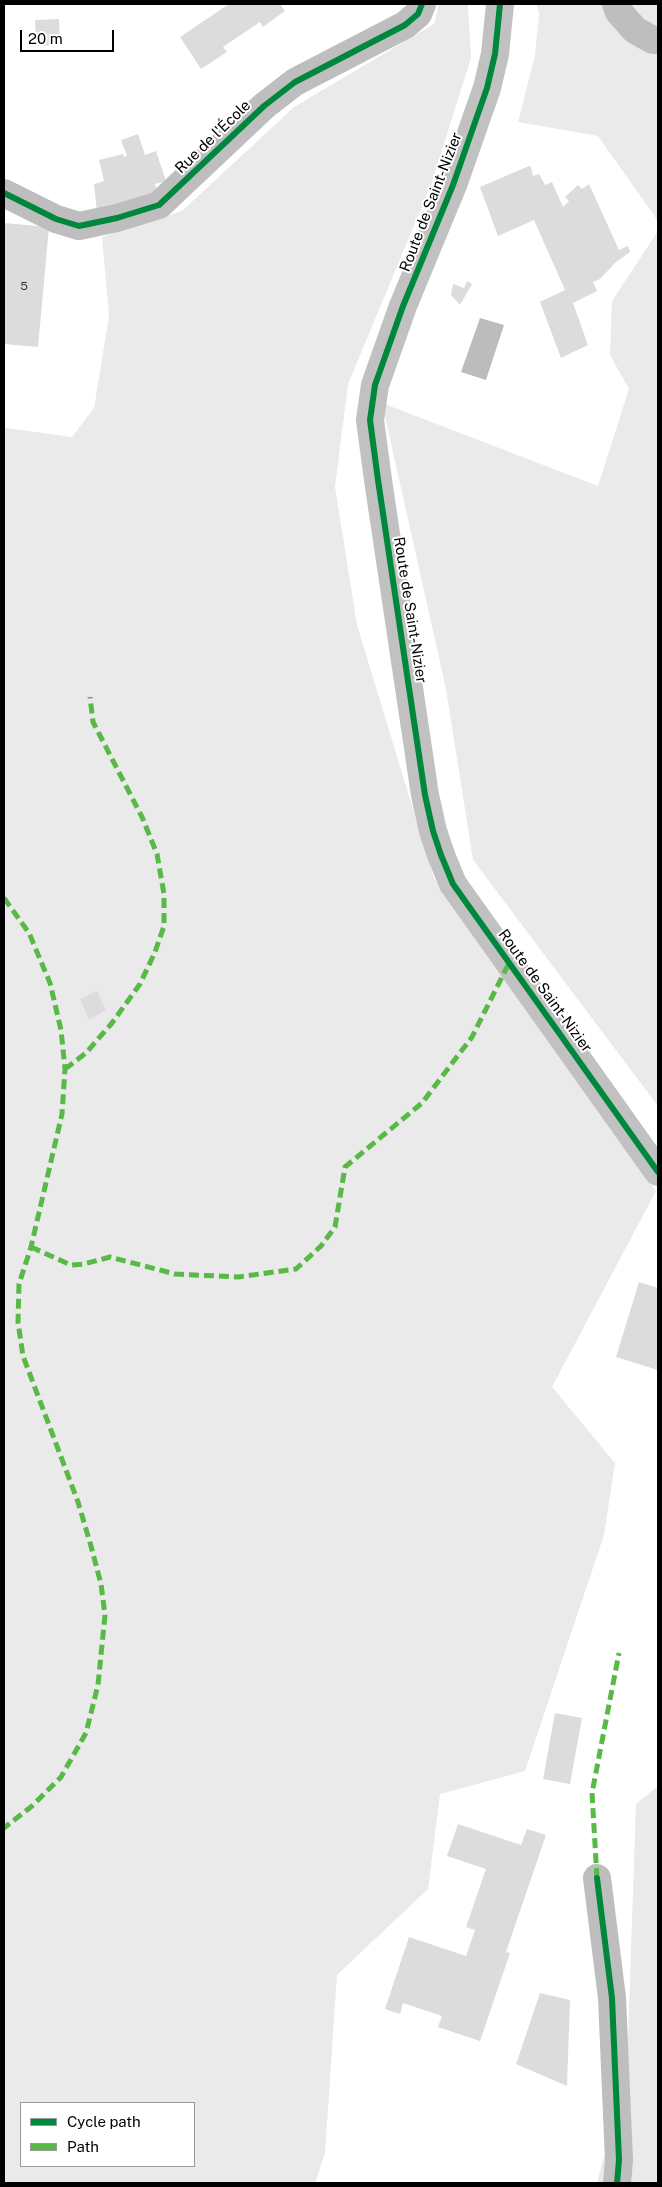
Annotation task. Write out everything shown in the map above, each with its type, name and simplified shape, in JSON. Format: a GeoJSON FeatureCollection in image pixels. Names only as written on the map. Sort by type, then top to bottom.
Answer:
{"type":"FeatureCollection","features":[{"type":"Feature","properties":{"kind":"main road","name":"Route de Saint-Nizier"},"geometry":{"type":"LineString","coordinates":[[500,4],[496,54],[487,88],[453,185],[403,306],[375,385],[370,420],[378,480],[426,795],[433,831],[444,863],[453,884],[658,1172]]}},
{"type":"Feature","properties":{"kind":"street","name":"Rue de l'École"},"geometry":{"type":"LineString","coordinates":[[4,193],[56,219],[79,226],[117,218],[159,204],[264,106],[287,88],[405,25],[418,14],[422,4]]}},
{"type":"Feature","properties":{"kind":"street"},"geometry":{"type":"LineString","coordinates":[[616,4],[619,12],[635,30],[653,40],[658,40]]}},
{"type":"Feature","properties":{"kind":"street"},"geometry":{"type":"LineString","coordinates":[[597,1878],[612,1998],[619,2160],[617,2183]]}},
{"type":"Feature","properties":{"kind":"shaded area"},"geometry":{"type":"Polygon","coordinates":[[[439,4],[468,4],[471,58],[431,185],[348,384],[335,487],[357,625],[434,878],[656,1191],[552,1387],[615,1463],[604,1535],[525,1771],[440,1794],[428,1889],[337,1975],[325,2153],[315,2183],[4,2183],[4,426],[6,428],[72,437],[94,408],[109,316],[102,237],[182,211],[294,107],[434,24],[439,4]]]}},
{"type":"Feature","properties":{"kind":"shaded area"},"geometry":{"type":"Polygon","coordinates":[[[537,4],[658,4],[658,221],[598,136],[518,122],[535,55],[539,14],[537,4]]]}},
{"type":"Feature","properties":{"kind":"shaded area"},"geometry":{"type":"Polygon","coordinates":[[[658,231],[658,1106],[473,860],[446,689],[382,403],[598,486],[629,389],[610,355],[612,301],[658,231]]]}},
{"type":"Feature","properties":{"kind":"shaded area"},"geometry":{"type":"Polygon","coordinates":[[[480,318],[504,325],[486,380],[461,372],[480,318]]]}},
{"type":"Feature","properties":{"kind":"shaded area"},"geometry":{"type":"Polygon","coordinates":[[[658,1786],[658,2183],[597,2183],[627,2068],[636,1804],[658,1786]]]}},
{"type":"Feature","properties":{"kind":"building"},"geometry":{"type":"Polygon","coordinates":[[[229,4],[280,4],[285,11],[263,27],[260,22],[223,47],[227,52],[201,69],[180,37],[229,4]]]}},
{"type":"Feature","properties":{"kind":"building"},"geometry":{"type":"Polygon","coordinates":[[[59,19],[60,45],[36,46],[35,20],[59,19]]]}},
{"type":"Feature","properties":{"kind":"building"},"geometry":{"type":"Polygon","coordinates":[[[138,134],[145,155],[156,151],[166,181],[155,184],[158,193],[97,213],[94,184],[104,181],[99,160],[123,154],[124,157],[127,156],[121,140],[138,134]]]}},
{"type":"Feature","properties":{"kind":"building"},"geometry":{"type":"Polygon","coordinates":[[[529,166],[533,176],[539,174],[545,185],[552,182],[563,207],[569,201],[565,197],[578,185],[582,189],[589,184],[619,250],[628,246],[630,252],[616,262],[600,279],[593,282],[597,291],[573,303],[588,345],[561,358],[540,302],[565,290],[534,220],[498,236],[480,187],[529,166]]]}},
{"type":"Feature","properties":{"kind":"building"},"geometry":{"type":"Polygon","coordinates":[[[4,223],[49,227],[38,347],[4,344],[4,223]]]}},
{"type":"Feature","properties":{"kind":"building"},"geometry":{"type":"Polygon","coordinates":[[[467,281],[472,284],[460,305],[451,295],[453,284],[464,288],[467,281]]]}},
{"type":"Feature","properties":{"kind":"building"},"geometry":{"type":"Polygon","coordinates":[[[97,991],[106,1010],[89,1020],[80,999],[97,991]]]}},
{"type":"Feature","properties":{"kind":"building"},"geometry":{"type":"Polygon","coordinates":[[[639,1282],[658,1288],[658,1370],[616,1357],[639,1282]]]}},
{"type":"Feature","properties":{"kind":"building"},"geometry":{"type":"Polygon","coordinates":[[[555,1713],[582,1718],[570,1784],[543,1779],[555,1713]]]}},
{"type":"Feature","properties":{"kind":"building"},"geometry":{"type":"Polygon","coordinates":[[[458,1824],[521,1845],[527,1829],[546,1835],[506,1952],[510,1953],[480,2041],[438,2027],[442,2016],[403,2003],[400,2014],[385,2009],[409,1937],[466,1956],[475,1930],[466,1927],[486,1869],[447,1856],[458,1824]]]}},
{"type":"Feature","properties":{"kind":"building"},"geometry":{"type":"Polygon","coordinates":[[[540,1993],[570,2000],[567,2086],[516,2064],[540,1993]]]}},
{"type":"Feature","properties":{"kind":"marked path"},"geometry":{"type":"LineString","coordinates":[[65,1069],[86,1053],[112,1023],[140,984],[155,952],[164,926],[164,894],[157,854],[142,817],[93,722],[90,697]]}},
{"type":"Feature","properties":{"kind":"marked path"},"geometry":{"type":"LineString","coordinates":[[4,898],[29,933],[50,983],[61,1030],[65,1069],[62,1114],[31,1247],[19,1284],[18,1322],[23,1356],[78,1502],[101,1584],[105,1615],[98,1685],[86,1733],[61,1777],[32,1806],[4,1828]]}},
{"type":"Feature","properties":{"kind":"marked path"},"geometry":{"type":"LineString","coordinates":[[31,1247],[71,1265],[84,1264],[110,1257],[175,1274],[238,1277],[296,1269],[321,1246],[335,1227],[345,1167],[422,1103],[472,1037],[509,963]]}},
{"type":"Feature","properties":{"kind":"marked path"},"geometry":{"type":"LineString","coordinates":[[597,1878],[592,1793],[619,1653]]}},
{"type":"Feature","properties":{"kind":"cycle path"},"geometry":{"type":"LineString","coordinates":[[4,193],[56,219],[79,226],[117,218],[159,205],[264,106],[295,82],[405,25],[418,14],[422,4]]}},
{"type":"Feature","properties":{"kind":"cycle path"},"geometry":{"type":"LineString","coordinates":[[500,4],[495,54],[487,88],[453,185],[403,306],[375,385],[370,420],[378,480],[425,795],[433,831],[441,855],[453,884],[658,1172]]}},
{"type":"Feature","properties":{"kind":"cycle path"},"geometry":{"type":"LineString","coordinates":[[597,1878],[612,1998],[619,2160],[617,2183]]}}]}
